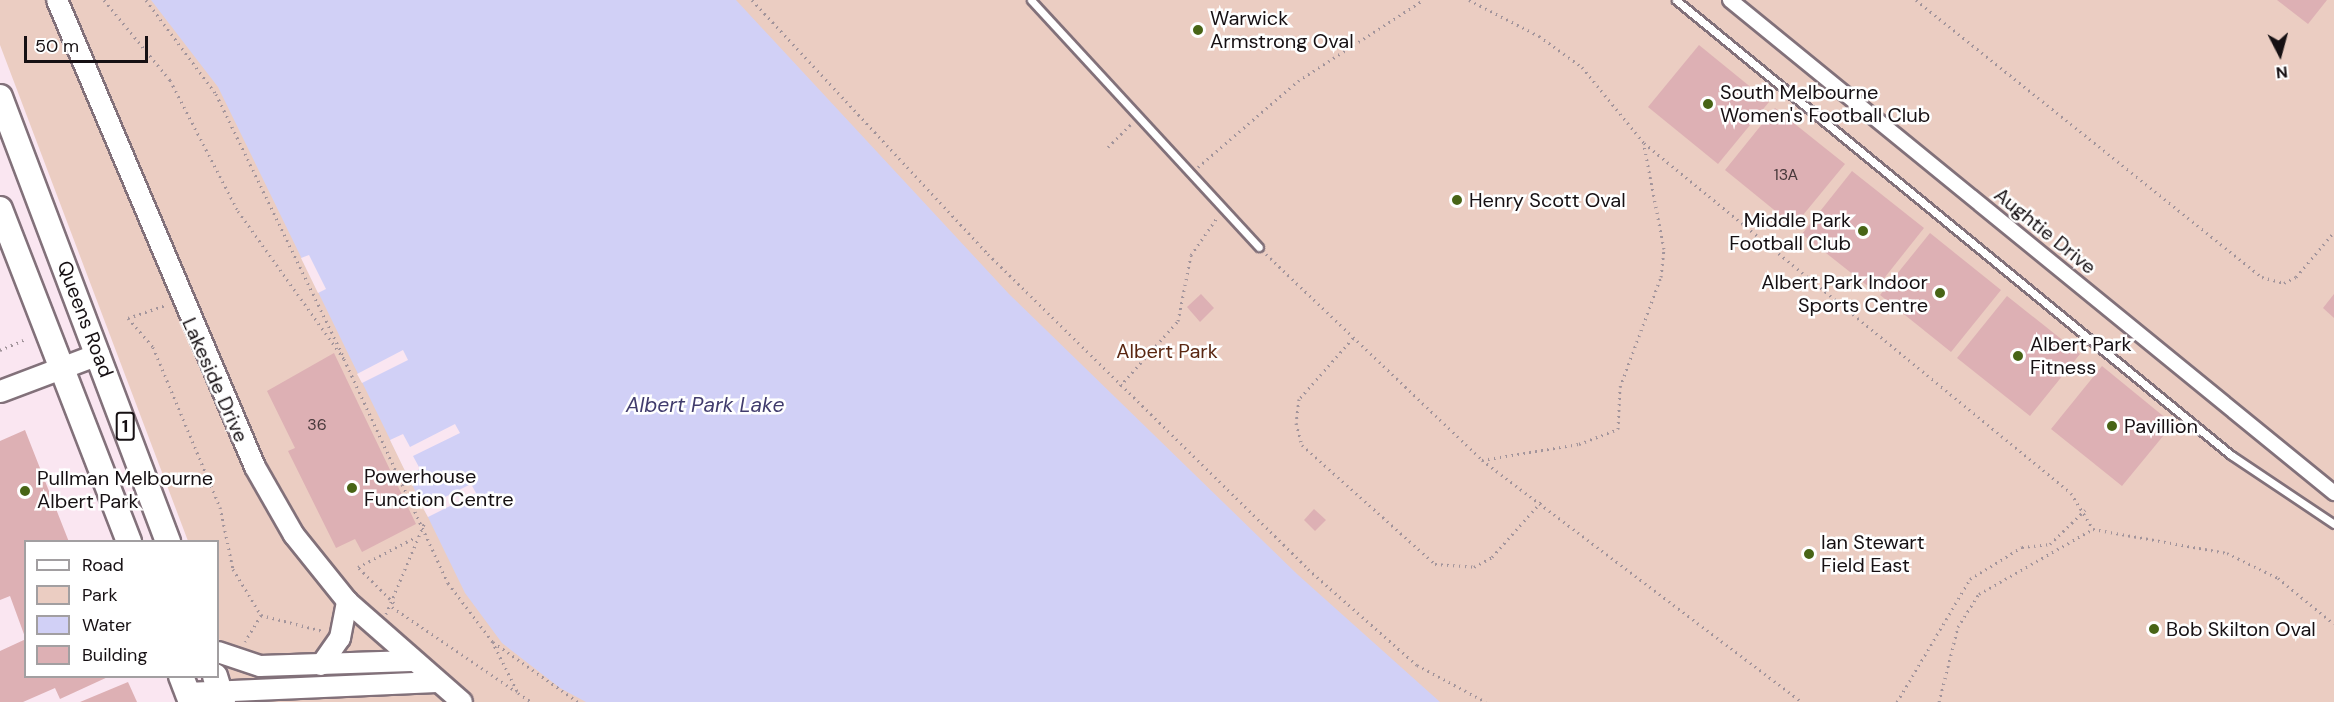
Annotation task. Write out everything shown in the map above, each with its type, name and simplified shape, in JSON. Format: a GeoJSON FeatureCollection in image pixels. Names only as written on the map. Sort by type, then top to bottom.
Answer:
{"type":"FeatureCollection","features":[{"type":"Feature","properties":{"kind":"highway","name":"Queens Road"},"geometry":{"type":"LineString","coordinates":[[0,97],[167,540]]}},
{"type":"Feature","properties":{"kind":"highway","name":"Queens Road"},"geometry":{"type":"LineString","coordinates":[[0,209],[128,540]]}},
{"type":"Feature","properties":{"kind":"highway"},"geometry":{"type":"LineString","coordinates":[[31,287],[68,273]]}},
{"type":"Feature","properties":{"kind":"main road"},"geometry":{"type":"LineString","coordinates":[[0,391],[98,354]]}},
{"type":"Feature","properties":{"kind":"street","name":"Lakeside Drive"},"geometry":{"type":"LineString","coordinates":[[57,0],[180,299],[255,467],[294,535],[347,601],[411,662],[462,702]]}},
{"type":"Feature","properties":{"kind":"street","name":"Aughtie Drive"},"geometry":{"type":"LineString","coordinates":[[1730,0],[2334,493]]}},
{"type":"Feature","properties":{"kind":"street"},"geometry":{"type":"LineString","coordinates":[[321,665],[340,638],[347,601]]}},
{"type":"Feature","properties":{"kind":"street"},"geometry":{"type":"LineString","coordinates":[[219,652],[260,666],[411,662]]}},
{"type":"Feature","properties":{"kind":"street"},"geometry":{"type":"LineString","coordinates":[[186,691],[437,682]]}},
{"type":"Feature","properties":{"kind":"lane"},"geometry":{"type":"LineString","coordinates":[[1031,0],[1259,247]]}},
{"type":"Feature","properties":{"kind":"lane"},"geometry":{"type":"LineString","coordinates":[[1676,0],[2231,456],[2334,524]]}},
{"type":"Feature","properties":{"kind":"path"},"geometry":{"type":"LineString","coordinates":[[105,0],[170,80],[243,219],[344,359]]}},
{"type":"Feature","properties":{"kind":"path"},"geometry":{"type":"LineString","coordinates":[[146,0],[216,94],[424,524],[448,583],[492,640],[518,693]]}},
{"type":"Feature","properties":{"kind":"path"},"geometry":{"type":"LineString","coordinates":[[753,0],[973,238],[1120,386],[1308,569],[1417,665],[1486,702]]}},
{"type":"Feature","properties":{"kind":"path"},"geometry":{"type":"LineString","coordinates":[[1190,174],[1298,81],[1423,0]]}},
{"type":"Feature","properties":{"kind":"path"},"geometry":{"type":"LineString","coordinates":[[1468,0],[1539,36],[1582,67],[1644,143],[2085,510],[2092,529]]}},
{"type":"Feature","properties":{"kind":"path"},"geometry":{"type":"LineString","coordinates":[[1916,0],[2262,277],[2284,282],[2296,278],[2334,232]]}},
{"type":"Feature","properties":{"kind":"path"},"geometry":{"type":"LineString","coordinates":[[1108,147],[1138,118]]}},
{"type":"Feature","properties":{"kind":"path"},"geometry":{"type":"LineString","coordinates":[[1482,460],[1579,444],[1618,429],[1620,387],[1656,293],[1664,249],[1644,143]]}},
{"type":"Feature","properties":{"kind":"path"},"geometry":{"type":"LineString","coordinates":[[1120,386],[1178,321],[1191,255],[1224,211]]}},
{"type":"Feature","properties":{"kind":"path"},"geometry":{"type":"LineString","coordinates":[[1259,247],[1482,460],[1541,502],[1802,702]]}},
{"type":"Feature","properties":{"kind":"path"},"geometry":{"type":"LineString","coordinates":[[180,299],[128,318],[153,347],[220,507],[233,569],[261,615],[340,638]]}},
{"type":"Feature","properties":{"kind":"path"},"geometry":{"type":"LineString","coordinates":[[1353,338],[1299,399],[1296,423],[1302,445],[1435,564],[1474,567],[1492,556],[1541,502]]}},
{"type":"Feature","properties":{"kind":"path"},"geometry":{"type":"LineString","coordinates":[[0,350],[24,340]]}},
{"type":"Feature","properties":{"kind":"path"},"geometry":{"type":"LineString","coordinates":[[1897,702],[1970,579],[2022,547],[2050,544],[2085,510]]}},
{"type":"Feature","properties":{"kind":"path"},"geometry":{"type":"LineString","coordinates":[[394,603],[417,536],[424,524]]}},
{"type":"Feature","properties":{"kind":"path"},"geometry":{"type":"LineString","coordinates":[[1939,702],[1958,627],[1978,594],[2092,529],[2227,553],[2278,578],[2334,624]]}},
{"type":"Feature","properties":{"kind":"path"},"geometry":{"type":"LineString","coordinates":[[417,536],[358,567],[394,603],[457,656],[532,702]]}},
{"type":"Feature","properties":{"kind":"path"},"geometry":{"type":"LineString","coordinates":[[238,660],[261,615]]}},
{"type":"Feature","properties":{"kind":"path"},"geometry":{"type":"LineString","coordinates":[[492,640],[578,702]]}},
{"type":"Feature","properties":{"kind":"green space","name":"Albert Park"},"geometry":{"type":"Polygon","coordinates":[[[0,0],[2334,0],[2334,702],[238,702],[219,638],[219,540],[188,540],[0,45],[0,0]]]}},
{"type":"Feature","properties":{"kind":"water","name":"Albert Park Lake"},"geometry":{"type":"Polygon","coordinates":[[[151,0],[736,0],[1009,294],[1297,574],[1440,702],[586,702],[560,688],[502,643],[465,593],[218,87],[151,0]]]}},
{"type":"Feature","properties":{"kind":"pier"},"geometry":{"type":"Polygon","coordinates":[[[309,255],[326,289],[318,293],[301,258],[309,255]]]}},
{"type":"Feature","properties":{"kind":"pier"},"geometry":{"type":"Polygon","coordinates":[[[403,350],[408,360],[362,383],[357,374],[403,350]]]}},
{"type":"Feature","properties":{"kind":"pier"},"geometry":{"type":"Polygon","coordinates":[[[455,424],[460,433],[413,456],[420,469],[407,475],[390,440],[403,434],[410,447],[455,424]]]}},
{"type":"Feature","properties":{"kind":"pier"},"geometry":{"type":"Polygon","coordinates":[[[471,484],[476,493],[428,517],[423,508],[471,484]]]}},
{"type":"Feature","properties":{"kind":"building"},"geometry":{"type":"Polygon","coordinates":[[[2277,0],[2327,0],[2308,24],[2277,0]]]}},
{"type":"Feature","properties":{"kind":"building","name":"South Melbourne Women's Football Club"},"geometry":{"type":"Polygon","coordinates":[[[1699,45],[1769,102],[1718,164],[1648,107],[1699,45]]]}},
{"type":"Feature","properties":{"kind":"building"},"geometry":{"type":"Polygon","coordinates":[[[1775,108],[1845,164],[1794,226],[1725,170],[1775,108]]]}},
{"type":"Feature","properties":{"kind":"building","name":"Middle Park Football Club"},"geometry":{"type":"Polygon","coordinates":[[[1852,171],[1924,228],[1874,291],[1802,234],[1852,171]]]}},
{"type":"Feature","properties":{"kind":"building","name":"Albert Park Indoor Sports Centre"},"geometry":{"type":"Polygon","coordinates":[[[1930,233],[2001,290],[1951,352],[1880,295],[1930,233]]]}},
{"type":"Feature","properties":{"kind":"building"},"geometry":{"type":"Polygon","coordinates":[[[1201,294],[1214,308],[1200,322],[1187,307],[1201,294]]]}},
{"type":"Feature","properties":{"kind":"building"},"geometry":{"type":"Polygon","coordinates":[[[2334,294],[2334,318],[2323,308],[2334,294]]]}},
{"type":"Feature","properties":{"kind":"building","name":"Albert Park Fitness"},"geometry":{"type":"Polygon","coordinates":[[[2007,296],[2080,354],[2030,416],[1957,358],[2007,296]]]}},
{"type":"Feature","properties":{"kind":"building","name":"Powerhouse Function Centre"},"geometry":{"type":"Polygon","coordinates":[[[334,353],[416,524],[362,552],[355,539],[336,548],[288,451],[295,448],[267,391],[334,353]]]}},
{"type":"Feature","properties":{"kind":"building","name":"Pavillion"},"geometry":{"type":"Polygon","coordinates":[[[2102,366],[2173,424],[2122,486],[2051,429],[2102,366]]]}},
{"type":"Feature","properties":{"kind":"building","name":"Pullman Melbourne Albert Park"},"geometry":{"type":"Polygon","coordinates":[[[25,430],[68,540],[24,540],[24,634],[10,596],[0,600],[0,441],[25,430]]]}},
{"type":"Feature","properties":{"kind":"building"},"geometry":{"type":"Polygon","coordinates":[[[1314,509],[1326,520],[1315,531],[1304,520],[1314,509]]]}},
{"type":"Feature","properties":{"kind":"building"},"geometry":{"type":"Polygon","coordinates":[[[24,640],[24,678],[106,678],[60,699],[55,688],[23,702],[0,702],[0,651],[24,640]]]}},
{"type":"Feature","properties":{"kind":"building"},"geometry":{"type":"Polygon","coordinates":[[[128,682],[137,702],[80,702],[128,682]]]}},
{"type":"Feature","properties":{"kind":"place","name":"Warwick Armstrong Oval"},"geometry":{"type":"Point","coordinates":[1198,30]}},
{"type":"Feature","properties":{"kind":"place","name":"South Melbourne Women's Football Club"},"geometry":{"type":"Point","coordinates":[1708,104]}},
{"type":"Feature","properties":{"kind":"place","name":"Henry Scott Oval"},"geometry":{"type":"Point","coordinates":[1457,200]}},
{"type":"Feature","properties":{"kind":"place","name":"Middle Park Football Club"},"geometry":{"type":"Point","coordinates":[1863,231]}},
{"type":"Feature","properties":{"kind":"place","name":"Albert Park Indoor Sports Centre"},"geometry":{"type":"Point","coordinates":[1940,293]}},
{"type":"Feature","properties":{"kind":"place","name":"Albert Park Fitness"},"geometry":{"type":"Point","coordinates":[2018,356]}},
{"type":"Feature","properties":{"kind":"place","name":"Pavillion"},"geometry":{"type":"Point","coordinates":[2112,426]}},
{"type":"Feature","properties":{"kind":"place","name":"Powerhouse Function Centre"},"geometry":{"type":"Point","coordinates":[352,488]}},
{"type":"Feature","properties":{"kind":"place","name":"Pullman Melbourne Albert Park"},"geometry":{"type":"Point","coordinates":[25,491]}},
{"type":"Feature","properties":{"kind":"place","name":"Ian Stewart Field East"},"geometry":{"type":"Point","coordinates":[1809,554]}},
{"type":"Feature","properties":{"kind":"place","name":"Bob Skilton Oval"},"geometry":{"type":"Point","coordinates":[2154,629]}}]}
